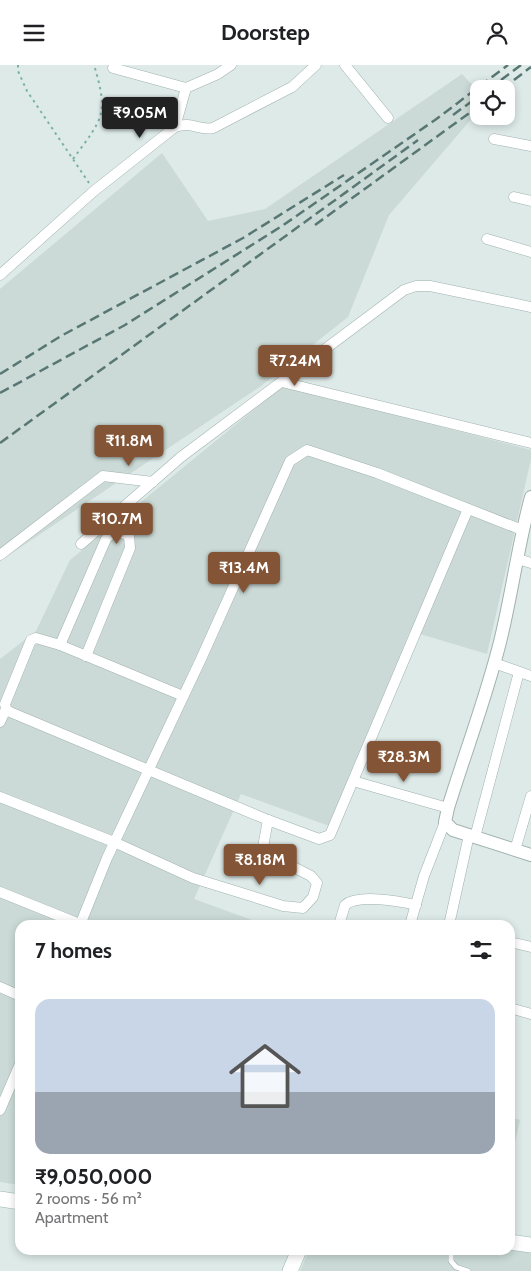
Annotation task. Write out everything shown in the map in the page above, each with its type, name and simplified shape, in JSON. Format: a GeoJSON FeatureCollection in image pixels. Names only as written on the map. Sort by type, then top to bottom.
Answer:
{"type":"FeatureCollection","features":[{"type":"Feature","properties":{"kind":"main road"},"geometry":{"type":"LineString","coordinates":[[0,1199],[15,1201]]}},
{"type":"Feature","properties":{"kind":"main road"},"geometry":{"type":"LineString","coordinates":[[515,1242],[531,1244]]}},
{"type":"Feature","properties":{"kind":"main road"},"geometry":{"type":"LineString","coordinates":[[290,1271],[297,1255]]}},
{"type":"Feature","properties":{"kind":"street"},"geometry":{"type":"LineString","coordinates":[[113,68],[186,88],[218,74],[231,65]]}},
{"type":"Feature","properties":{"kind":"street"},"geometry":{"type":"LineString","coordinates":[[0,275],[94,191],[175,127],[190,123],[208,129],[213,128],[292,87],[316,65]]}},
{"type":"Feature","properties":{"kind":"street"},"geometry":{"type":"LineString","coordinates":[[345,65],[388,118]]}},
{"type":"Feature","properties":{"kind":"street"},"geometry":{"type":"LineString","coordinates":[[175,127],[186,88]]}},
{"type":"Feature","properties":{"kind":"street"},"geometry":{"type":"LineString","coordinates":[[494,139],[531,146]]}},
{"type":"Feature","properties":{"kind":"street"},"geometry":{"type":"LineString","coordinates":[[514,197],[531,201]]}},
{"type":"Feature","properties":{"kind":"street"},"geometry":{"type":"LineString","coordinates":[[487,239],[531,252]]}},
{"type":"Feature","properties":{"kind":"street"},"geometry":{"type":"LineString","coordinates":[[81,544],[181,457],[404,290],[416,286],[430,286],[531,307]]}},
{"type":"Feature","properties":{"kind":"street"},"geometry":{"type":"LineString","coordinates":[[282,382],[531,443]]}},
{"type":"Feature","properties":{"kind":"street"},"geometry":{"type":"LineString","coordinates":[[83,920],[114,842],[290,461],[307,450],[377,473],[522,530]]}},
{"type":"Feature","properties":{"kind":"street"},"geometry":{"type":"LineString","coordinates":[[0,555],[103,476],[153,482]]}},
{"type":"Feature","properties":{"kind":"street"},"geometry":{"type":"LineString","coordinates":[[412,920],[424,876],[445,822],[494,663],[518,559],[522,530],[531,497]]}},
{"type":"Feature","properties":{"kind":"street"},"geometry":{"type":"LineString","coordinates":[[6,709],[268,820],[319,839],[324,839],[330,835],[468,509]]}},
{"type":"Feature","properties":{"kind":"street"},"geometry":{"type":"LineString","coordinates":[[60,645],[106,539],[112,533],[122,533],[129,536],[130,548],[86,656]]}},
{"type":"Feature","properties":{"kind":"street"},"geometry":{"type":"LineString","coordinates":[[518,559],[531,563]]}},
{"type":"Feature","properties":{"kind":"street"},"geometry":{"type":"LineString","coordinates":[[0,722],[6,709],[6,699],[32,640],[36,638],[60,645],[183,696]]}},
{"type":"Feature","properties":{"kind":"street"},"geometry":{"type":"LineString","coordinates":[[494,663],[531,676]]}},
{"type":"Feature","properties":{"kind":"street"},"geometry":{"type":"LineString","coordinates":[[449,920],[519,672]]}},
{"type":"Feature","properties":{"kind":"street"},"geometry":{"type":"LineString","coordinates":[[353,781],[448,809]]}},
{"type":"Feature","properties":{"kind":"street"},"geometry":{"type":"LineString","coordinates":[[515,850],[531,796]]}},
{"type":"Feature","properties":{"kind":"street"},"geometry":{"type":"LineString","coordinates":[[0,797],[114,842],[193,879],[283,906],[304,908],[314,897],[317,883],[311,876],[264,852],[263,847],[268,820]]}},
{"type":"Feature","properties":{"kind":"street"},"geometry":{"type":"LineString","coordinates":[[445,822],[453,830],[531,855]]}},
{"type":"Feature","properties":{"kind":"street"},"geometry":{"type":"LineString","coordinates":[[0,892],[69,920]]}},
{"type":"Feature","properties":{"kind":"street"},"geometry":{"type":"LineString","coordinates":[[340,920],[345,905],[357,900],[398,901],[416,905]]}},
{"type":"Feature","properties":{"kind":"street"},"geometry":{"type":"LineString","coordinates":[[515,943],[531,947]]}},
{"type":"Feature","properties":{"kind":"street"},"geometry":{"type":"LineString","coordinates":[[0,987],[15,994]]}},
{"type":"Feature","properties":{"kind":"street"},"geometry":{"type":"LineString","coordinates":[[515,1010],[531,1014]]}},
{"type":"Feature","properties":{"kind":"street"},"geometry":{"type":"LineString","coordinates":[[0,1110],[15,1076]]}},
{"type":"Feature","properties":{"kind":"lane"},"geometry":{"type":"LineString","coordinates":[[452,1255],[451,1261],[456,1267],[468,1271]]}},
{"type":"Feature","properties":{"kind":"path"},"geometry":{"type":"LineString","coordinates":[[18,65],[18,71],[27,91],[94,191]]}},
{"type":"Feature","properties":{"kind":"path"},"geometry":{"type":"LineString","coordinates":[[73,159],[101,116],[102,96],[94,65]]}},
{"type":"Feature","properties":{"kind":"shaded area"},"geometry":{"type":"Polygon","coordinates":[[[462,74],[470,82],[470,120],[389,215],[348,317],[261,386],[0,561],[0,289],[162,153],[208,221],[265,209],[462,74]]]}},
{"type":"Feature","properties":{"kind":"shaded area"},"geometry":{"type":"Polygon","coordinates":[[[283,386],[531,450],[531,459],[487,654],[410,631],[332,827],[241,794],[194,899],[252,920],[15,920],[15,1184],[0,1182],[0,659],[36,631],[70,560],[283,386]]]}},
{"type":"Feature","properties":{"kind":"shaded area"},"geometry":{"type":"Polygon","coordinates":[[[515,1118],[520,1120],[515,1142],[515,1118]]]}},
{"type":"Feature","properties":{"kind":"shaded area"},"geometry":{"type":"Polygon","coordinates":[[[515,1248],[531,1249],[531,1271],[300,1271],[307,1255],[515,1255],[515,1248]]]}},
{"type":"Feature","properties":{"kind":"railway"},"geometry":{"type":"LineString","coordinates":[[0,393],[125,325],[282,226],[435,120],[508,65]]}},
{"type":"Feature","properties":{"kind":"railway"},"geometry":{"type":"LineString","coordinates":[[501,80],[521,65]]}},
{"type":"Feature","properties":{"kind":"railway"},"geometry":{"type":"LineString","coordinates":[[514,80],[531,67]]}},
{"type":"Feature","properties":{"kind":"railway"},"geometry":{"type":"LineString","coordinates":[[453,115],[470,103]]}},
{"type":"Feature","properties":{"kind":"railway"},"geometry":{"type":"LineString","coordinates":[[315,225],[470,113]]}},
{"type":"Feature","properties":{"kind":"railway"},"geometry":{"type":"LineString","coordinates":[[0,443],[418,140]]}},
{"type":"Feature","properties":{"kind":"railway"},"geometry":{"type":"LineString","coordinates":[[0,374],[61,336],[243,238],[344,175]]}}]}
